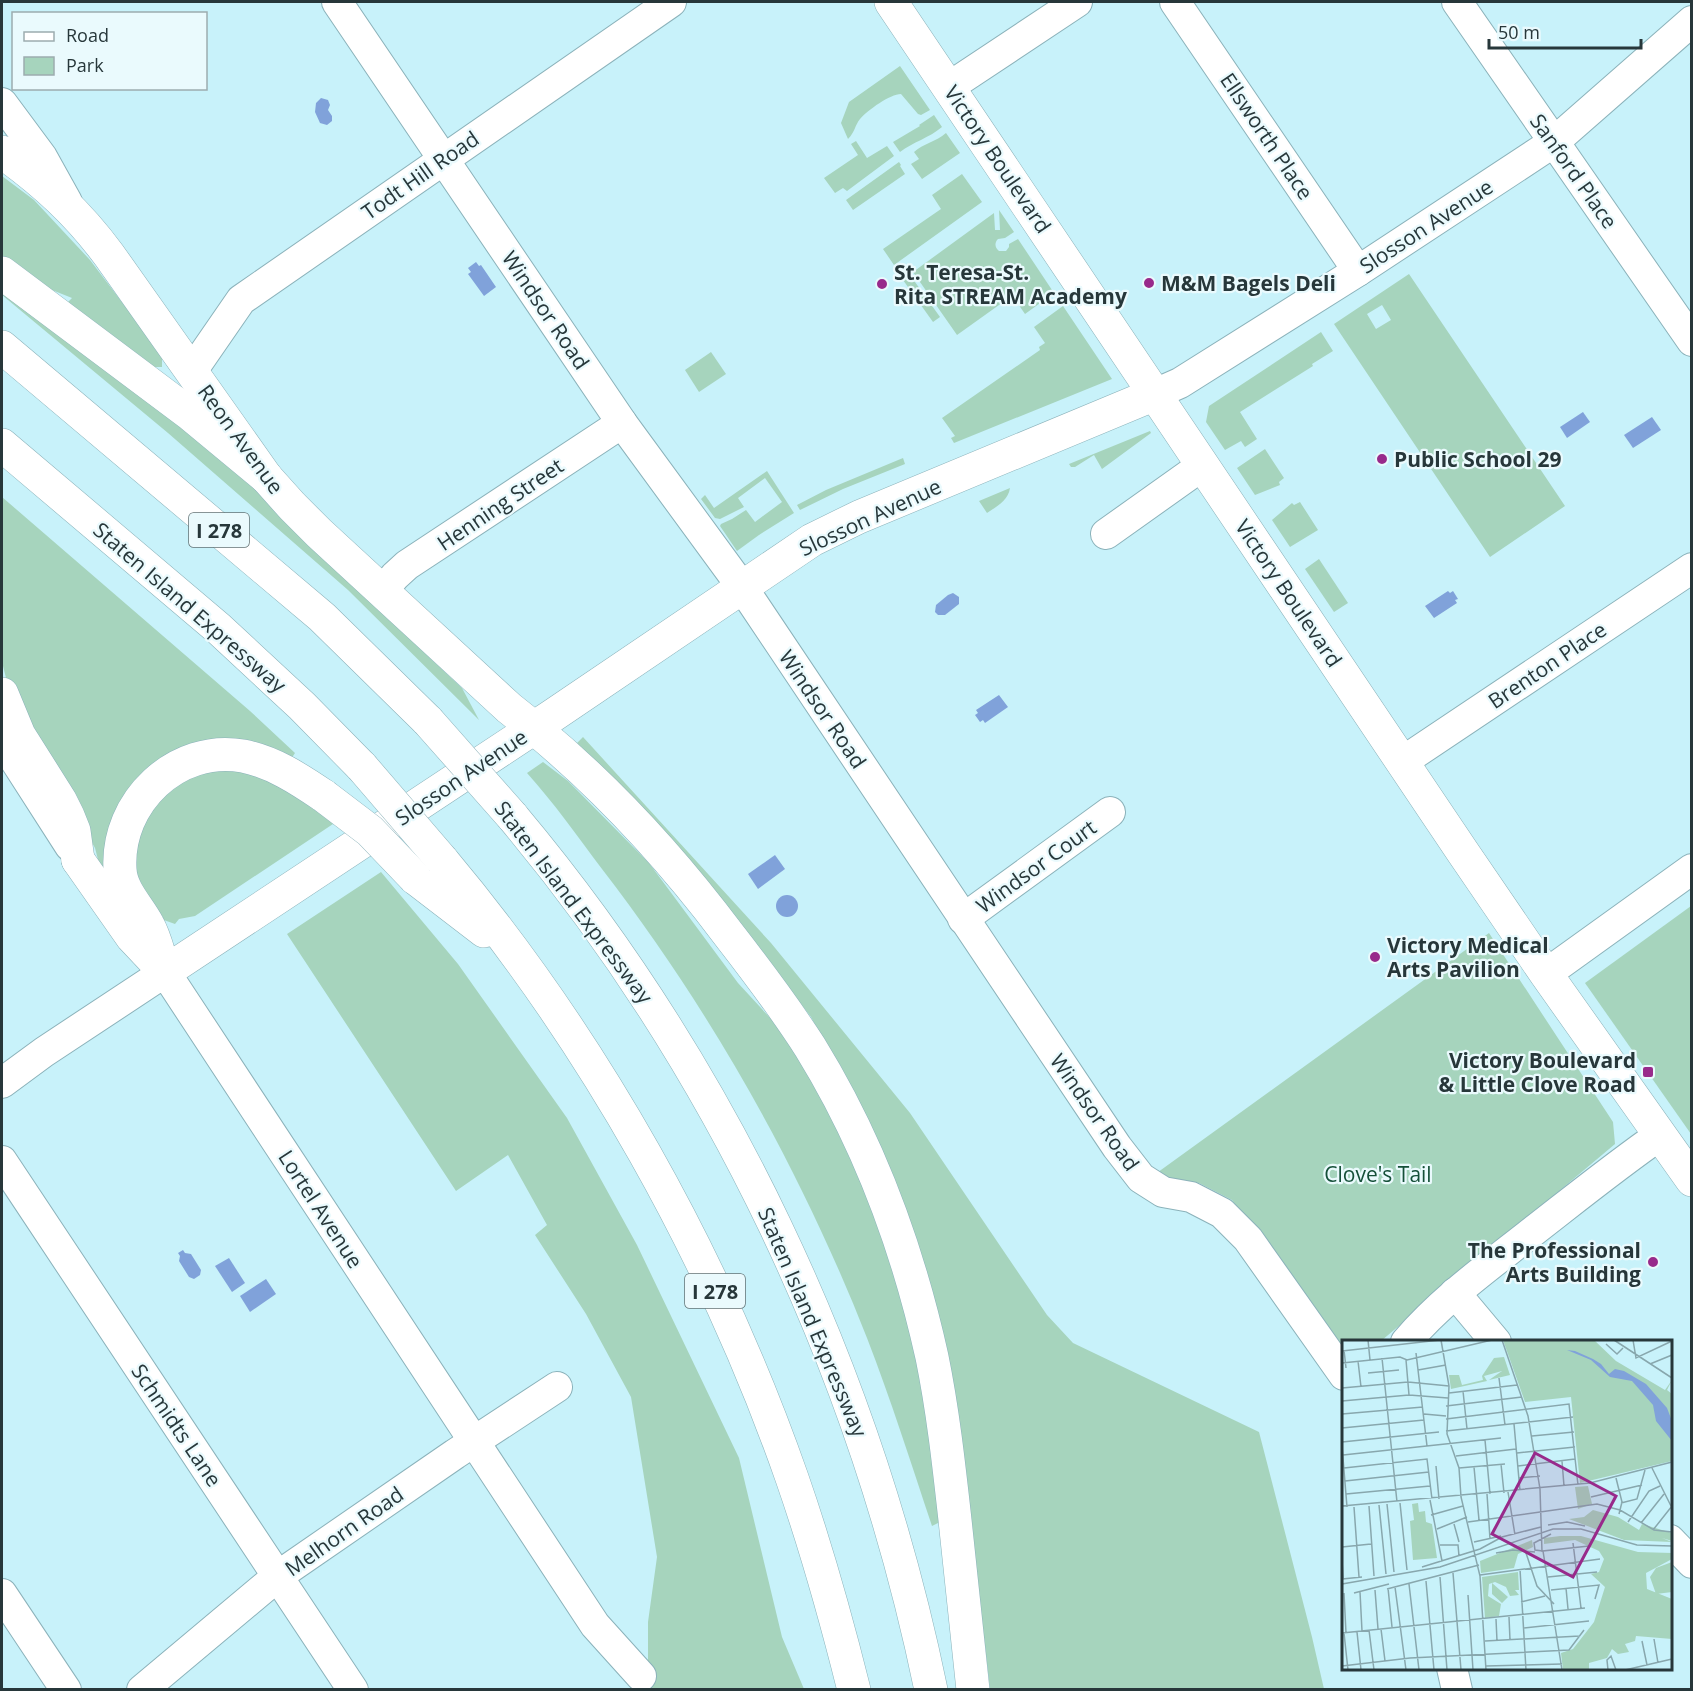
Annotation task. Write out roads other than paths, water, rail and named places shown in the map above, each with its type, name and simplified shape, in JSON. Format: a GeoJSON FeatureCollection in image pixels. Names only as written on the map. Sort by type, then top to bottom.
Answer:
{"type":"FeatureCollection","features":[{"type":"Feature","properties":{"kind":"main road","name":"Victory Boulevard"},"geometry":{"type":"LineString","coordinates":[[891,2],[1546,974],[1692,1180]]}},
{"type":"Feature","properties":{"kind":"main road"},"geometry":{"type":"LineString","coordinates":[[2,152],[49,188],[72,210]]}},
{"type":"Feature","properties":{"kind":"main road","name":"Reon Avenue"},"geometry":{"type":"LineString","coordinates":[[72,210],[98,241],[266,477],[319,533],[509,708],[566,753],[620,806],[716,917],[812,1050],[864,1151],[891,1218],[903,1252],[932,1358],[945,1432],[973,1689]]}},
{"type":"Feature","properties":{"kind":"main road"},"geometry":{"type":"LineString","coordinates":[[2,273],[183,408],[266,477]]}},
{"type":"Feature","properties":{"kind":"main road","name":"Staten Island Expressway"},"geometry":{"type":"LineString","coordinates":[[2,347],[313,609],[428,721],[512,816],[586,910],[655,1009],[731,1138],[780,1236],[837,1370],[885,1509],[914,1615],[931,1689]]}},
{"type":"Feature","properties":{"kind":"main road","name":"Slosson Avenue"},"geometry":{"type":"LineString","coordinates":[[165,972],[534,728],[812,540],[859,517],[1155,394]]}},
{"type":"Feature","properties":{"kind":"main road","name":"Staten Island Expressway"},"geometry":{"type":"LineString","coordinates":[[2,446],[218,627],[302,706],[362,768],[442,860],[518,958],[565,1025],[619,1110],[673,1206],[707,1274],[752,1376],[792,1477],[826,1584],[854,1689]]}},
{"type":"Feature","properties":{"kind":"main road"},"geometry":{"type":"LineString","coordinates":[[2,694],[19,735],[68,816],[74,831],[78,860]]}},
{"type":"Feature","properties":{"kind":"main road"},"geometry":{"type":"LineString","coordinates":[[165,972],[149,927],[126,890],[120,870],[120,850],[127,824],[147,790],[173,768],[203,758],[229,754],[269,764],[285,771],[324,796],[370,831],[415,878],[518,958]]}},
{"type":"Feature","properties":{"kind":"main road","name":"Lortel Avenue"},"geometry":{"type":"LineString","coordinates":[[78,860],[132,937],[165,972]]}},
{"type":"Feature","properties":{"kind":"street","name":"Windsor Road"},"geometry":{"type":"LineString","coordinates":[[337,2],[622,423],[742,587],[1117,1147],[1141,1178],[1163,1192],[1191,1197],[1222,1213],[1248,1239],[1342,1372]]}},
{"type":"Feature","properties":{"kind":"street","name":"Todt Hill Road"},"geometry":{"type":"LineString","coordinates":[[192,371],[241,300],[671,2]]}},
{"type":"Feature","properties":{"kind":"street"},"geometry":{"type":"LineString","coordinates":[[949,87],[1077,2]]}},
{"type":"Feature","properties":{"kind":"street","name":"Ellsworth Place"},"geometry":{"type":"LineString","coordinates":[[1175,2],[1358,271]]}},
{"type":"Feature","properties":{"kind":"street","name":"Sanford Place"},"geometry":{"type":"LineString","coordinates":[[1457,2],[1692,341]]}},
{"type":"Feature","properties":{"kind":"street","name":"Slosson Avenue"},"geometry":{"type":"LineString","coordinates":[[1155,394],[1180,383],[1358,271],[1554,142],[1692,21]]}},
{"type":"Feature","properties":{"kind":"street","name":"Reon Avenue"},"geometry":{"type":"LineString","coordinates":[[2,103],[42,157],[72,210]]}},
{"type":"Feature","properties":{"kind":"street","name":"Henning Street"},"geometry":{"type":"LineString","coordinates":[[382,591],[407,565],[622,423]]}},
{"type":"Feature","properties":{"kind":"street"},"geometry":{"type":"LineString","coordinates":[[1106,534],[1203,465]]}},
{"type":"Feature","properties":{"kind":"street","name":"Brenton Place"},"geometry":{"type":"LineString","coordinates":[[1402,762],[1692,568]]}},
{"type":"Feature","properties":{"kind":"street","name":"Lortel Avenue"},"geometry":{"type":"LineString","coordinates":[[2,740],[78,860]]}},
{"type":"Feature","properties":{"kind":"street","name":"Windsor Court"},"geometry":{"type":"LineString","coordinates":[[963,919],[1110,812]]}},
{"type":"Feature","properties":{"kind":"street"},"geometry":{"type":"LineString","coordinates":[[1546,974],[1692,869]]}},
{"type":"Feature","properties":{"kind":"street","name":"Slosson Avenue"},"geometry":{"type":"LineString","coordinates":[[2,1083],[44,1052],[165,972]]}},
{"type":"Feature","properties":{"kind":"street","name":"Lortel Avenue"},"geometry":{"type":"LineString","coordinates":[[165,972],[595,1625],[641,1676]]}},
{"type":"Feature","properties":{"kind":"street"},"geometry":{"type":"LineString","coordinates":[[1407,1340],[1455,1293],[1660,1135]]}},
{"type":"Feature","properties":{"kind":"street","name":"Schmidts Lane"},"geometry":{"type":"LineString","coordinates":[[2,1161],[353,1689]]}},
{"type":"Feature","properties":{"kind":"street"},"geometry":{"type":"LineString","coordinates":[[1455,1293],[1495,1340]]}},
{"type":"Feature","properties":{"kind":"street","name":"Melhorn Road"},"geometry":{"type":"LineString","coordinates":[[142,1689],[278,1576],[557,1387]]}},
{"type":"Feature","properties":{"kind":"street"},"geometry":{"type":"LineString","coordinates":[[1672,1540],[1692,1563]]}},
{"type":"Feature","properties":{"kind":"street"},"geometry":{"type":"LineString","coordinates":[[2,1594],[66,1689]]}},
{"type":"Feature","properties":{"kind":"street"},"geometry":{"type":"LineString","coordinates":[[1452,1670],[1457,1689]]}},
{"type":"Feature","properties":{"kind":"water"},"geometry":{"type":"Polygon","coordinates":[[[321,98],[328,100],[330,105],[328,110],[332,121],[327,125],[320,123],[315,112],[316,103],[321,98]]]}},
{"type":"Feature","properties":{"kind":"water"},"geometry":{"type":"Polygon","coordinates":[[[476,262],[479,266],[481,265],[496,287],[484,296],[468,274],[471,272],[468,268],[476,262]]]}},
{"type":"Feature","properties":{"kind":"water"},"geometry":{"type":"Polygon","coordinates":[[[1583,412],[1590,422],[1567,438],[1560,427],[1583,412]]]}},
{"type":"Feature","properties":{"kind":"water"},"geometry":{"type":"Polygon","coordinates":[[[1652,417],[1661,430],[1633,448],[1624,435],[1652,417]]]}},
{"type":"Feature","properties":{"kind":"water"},"geometry":{"type":"Polygon","coordinates":[[[1448,591],[1450,593],[1453,591],[1458,599],[1455,600],[1457,603],[1434,618],[1425,606],[1448,591]]]}},
{"type":"Feature","properties":{"kind":"water"},"geometry":{"type":"Polygon","coordinates":[[[953,593],[959,597],[959,604],[945,615],[938,615],[935,612],[936,605],[953,593]]]}},
{"type":"Feature","properties":{"kind":"water"},"geometry":{"type":"Polygon","coordinates":[[[999,695],[1008,707],[985,723],[983,720],[980,722],[975,715],[978,713],[976,710],[999,695]]]}},
{"type":"Feature","properties":{"kind":"water"},"geometry":{"type":"Polygon","coordinates":[[[775,855],[785,869],[758,889],[748,874],[775,855]]]}},
{"type":"Feature","properties":{"kind":"water"},"geometry":{"type":"Polygon","coordinates":[[[787,895],[795,898],[798,906],[795,914],[787,917],[779,914],[776,906],[779,898],[787,895]]]}},
{"type":"Feature","properties":{"kind":"water"},"geometry":{"type":"Polygon","coordinates":[[[183,1250],[191,1254],[201,1270],[200,1275],[194,1279],[189,1277],[179,1261],[178,1253],[183,1250]]]}},
{"type":"Feature","properties":{"kind":"water"},"geometry":{"type":"Polygon","coordinates":[[[229,1258],[245,1283],[232,1292],[215,1266],[229,1258]]]}},
{"type":"Feature","properties":{"kind":"water"},"geometry":{"type":"Polygon","coordinates":[[[266,1279],[276,1294],[250,1312],[240,1296],[266,1279]]]}},
{"type":"Feature","properties":{"kind":"place","name":"M&M Bagels Deli"},"geometry":{"type":"Point","coordinates":[1149,283]}},
{"type":"Feature","properties":{"kind":"place","name":"St. Teresa-St. Rita STREAM Academy"},"geometry":{"type":"Point","coordinates":[882,284]}},
{"type":"Feature","properties":{"kind":"place","name":"Public School 29"},"geometry":{"type":"Point","coordinates":[1382,459]}},
{"type":"Feature","properties":{"kind":"place","name":"Victory Medical Arts Pavilion"},"geometry":{"type":"Point","coordinates":[1375,957]}},
{"type":"Feature","properties":{"kind":"place","name":"Victory Boulevard & Little Clove Road"},"geometry":{"type":"Point","coordinates":[1648,1072]}},
{"type":"Feature","properties":{"kind":"place","name":"The Professional Arts Building"},"geometry":{"type":"Point","coordinates":[1653,1262]}},
{"type":"Feature","properties":{"kind":"park label","name":"Clove's Tail"},"geometry":{"type":"Point","coordinates":[1378,1174]}}]}
